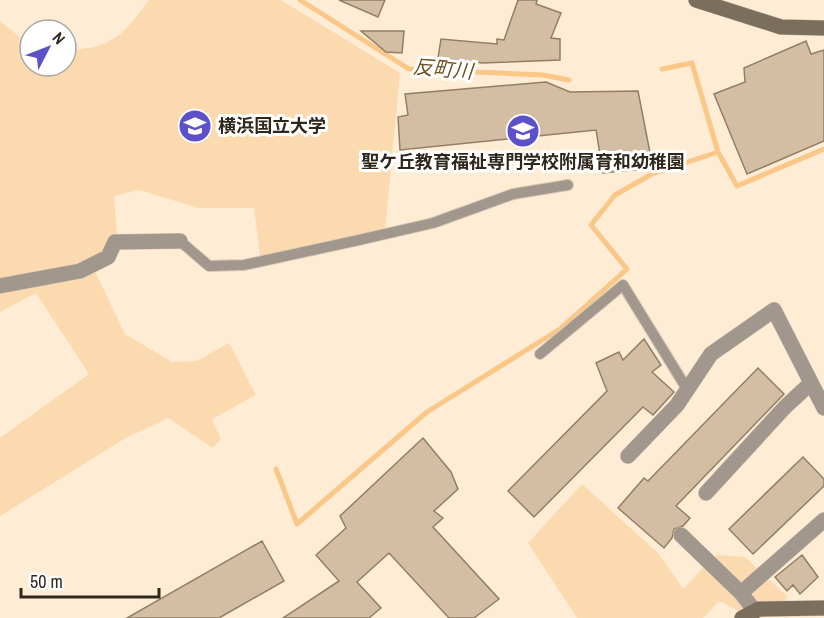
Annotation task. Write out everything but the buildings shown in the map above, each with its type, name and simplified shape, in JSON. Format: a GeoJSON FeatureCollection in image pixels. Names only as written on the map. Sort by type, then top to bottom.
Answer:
{"type":"FeatureCollection","features":[{"type":"Feature","properties":{"kind":"street"},"geometry":{"type":"LineString","coordinates":[[696,0],[781,27],[824,27]]}},
{"type":"Feature","properties":{"kind":"street"},"geometry":{"type":"LineString","coordinates":[[0,286],[80,271],[108,257],[115,242],[180,241]]}},
{"type":"Feature","properties":{"kind":"street"},"geometry":{"type":"LineString","coordinates":[[628,456],[677,405],[711,354],[774,310],[824,408]]}},
{"type":"Feature","properties":{"kind":"street"},"geometry":{"type":"LineString","coordinates":[[706,493],[785,407],[811,383]]}},
{"type":"Feature","properties":{"kind":"street"},"geometry":{"type":"LineString","coordinates":[[741,593],[824,520]]}},
{"type":"Feature","properties":{"kind":"street"},"geometry":{"type":"LineString","coordinates":[[681,535],[741,593],[748,615],[787,607],[824,608]]}},
{"type":"Feature","properties":{"kind":"lane"},"geometry":{"type":"LineString","coordinates":[[180,241],[209,266],[244,265],[433,223],[513,194],[568,185]]}},
{"type":"Feature","properties":{"kind":"lane"},"geometry":{"type":"LineString","coordinates":[[540,354],[623,285],[687,389]]}},
{"type":"Feature","properties":{"kind":"shaded area","name":"横浜国立大学"},"geometry":{"type":"Polygon","coordinates":[[[149,0],[281,0],[400,73],[385,230],[260,257],[254,208],[199,208],[139,190],[114,196],[117,234],[108,257],[90,261],[125,334],[172,362],[197,361],[229,343],[256,395],[212,419],[221,439],[213,448],[168,418],[124,439],[0,516],[0,438],[89,374],[36,293],[0,312],[0,21],[18,35],[18,78],[78,78],[78,49],[106,43],[132,22],[149,0]]]}},
{"type":"Feature","properties":{"kind":"shaded area"},"geometry":{"type":"Polygon","coordinates":[[[582,484],[659,554],[683,589],[716,555],[745,557],[788,597],[783,602],[739,611],[719,601],[703,618],[577,618],[528,543],[582,484]]]}},
{"type":"Feature","properties":{"kind":"waterway","name":"反町川"},"geometry":{"type":"LineString","coordinates":[[300,0],[409,69],[543,75],[569,80]]}},
{"type":"Feature","properties":{"kind":"waterway","name":"反町川"},"geometry":{"type":"LineString","coordinates":[[662,69],[692,63],[718,152],[737,186],[824,149]]}},
{"type":"Feature","properties":{"kind":"waterway"},"geometry":{"type":"LineString","coordinates":[[276,469],[297,524],[427,412],[560,329],[627,269],[591,225],[615,195],[652,174],[718,152]]}},
{"type":"Feature","properties":{"kind":"place","name":"横浜国立大学"},"geometry":{"type":"Point","coordinates":[195,126]}},
{"type":"Feature","properties":{"kind":"place","name":"聖ケ丘教育福祉専門学校附属育和幼稚園"},"geometry":{"type":"Point","coordinates":[523,131]}}]}
